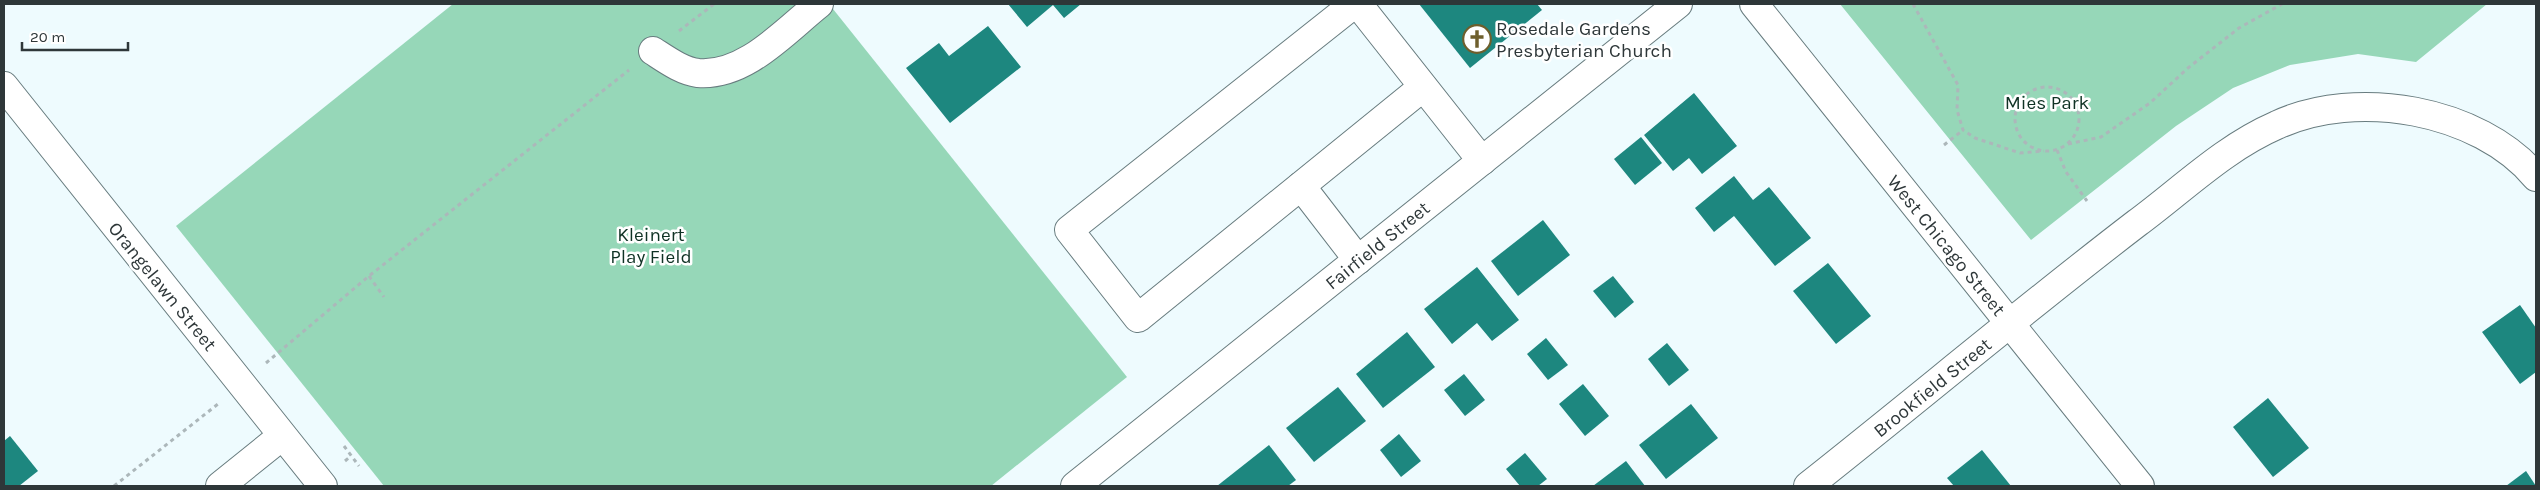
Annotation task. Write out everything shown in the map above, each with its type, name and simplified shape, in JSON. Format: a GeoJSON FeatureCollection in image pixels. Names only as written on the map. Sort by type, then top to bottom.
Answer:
{"type":"FeatureCollection","features":[{"type":"Feature","properties":{"kind":"street"},"geometry":{"type":"LineString","coordinates":[[654,51],[676,66],[697,73],[724,72],[744,64],[819,4]]}},
{"type":"Feature","properties":{"kind":"street"},"geometry":{"type":"LineString","coordinates":[[1354,4],[1069,230],[1138,318],[1423,87]]}},
{"type":"Feature","properties":{"kind":"street"},"geometry":{"type":"LineString","coordinates":[[1358,4],[1482,161]]}},
{"type":"Feature","properties":{"kind":"street","name":"Fairfield Street"},"geometry":{"type":"LineString","coordinates":[[1075,486],[1678,4]]}},
{"type":"Feature","properties":{"kind":"street","name":"West Chicago Street"},"geometry":{"type":"LineString","coordinates":[[1754,4],[2140,486]]}},
{"type":"Feature","properties":{"kind":"street","name":"Orangelawn Street"},"geometry":{"type":"LineString","coordinates":[[4,86],[323,486]]}},
{"type":"Feature","properties":{"kind":"street","name":"Brookfield Street"},"geometry":{"type":"LineString","coordinates":[[1808,486],[2059,283],[2234,147],[2278,124],[2327,110],[2382,107],[2437,117],[2474,132],[2500,147],[2536,177]]}},
{"type":"Feature","properties":{"kind":"street"},"geometry":{"type":"LineString","coordinates":[[1301,186],[1358,260]]}},
{"type":"Feature","properties":{"kind":"street"},"geometry":{"type":"LineString","coordinates":[[220,486],[282,436]]}},
{"type":"Feature","properties":{"kind":"path"},"geometry":{"type":"LineString","coordinates":[[114,486],[242,384],[369,276],[714,4]]}},
{"type":"Feature","properties":{"kind":"path"},"geometry":{"type":"LineString","coordinates":[[1913,4],[1958,85],[1958,110],[1963,130],[1974,138],[2020,153],[2057,150],[2068,144],[2101,136],[2150,102],[2188,68],[2239,28],[2282,4]]}},
{"type":"Feature","properties":{"kind":"path"},"geometry":{"type":"LineString","coordinates":[[2044,151],[2032,147],[2023,139],[2016,128],[2015,116],[2019,104],[2027,94],[2038,88],[2050,87],[2063,91],[2072,99],[2078,110],[2079,122],[2076,134],[2068,144]]}},
{"type":"Feature","properties":{"kind":"path"},"geometry":{"type":"LineString","coordinates":[[1944,145],[1963,130]]}},
{"type":"Feature","properties":{"kind":"path"},"geometry":{"type":"LineString","coordinates":[[2057,150],[2066,172],[2087,201]]}},
{"type":"Feature","properties":{"kind":"path"},"geometry":{"type":"LineString","coordinates":[[369,276],[384,296]]}},
{"type":"Feature","properties":{"kind":"path"},"geometry":{"type":"LineString","coordinates":[[344,446],[359,466]]}},
{"type":"Feature","properties":{"kind":"green space","name":"Kleinert Play Field"},"geometry":{"type":"Polygon","coordinates":[[[453,4],[829,4],[1127,377],[991,486],[384,486],[176,226],[453,4]]]}},
{"type":"Feature","properties":{"kind":"green space","name":"Mies Park"},"geometry":{"type":"Polygon","coordinates":[[[1840,4],[2487,4],[2416,62],[2358,54],[2290,65],[2233,88],[2176,126],[2031,240],[1840,4]]]}},
{"type":"Feature","properties":{"kind":"building"},"geometry":{"type":"Polygon","coordinates":[[[1008,4],[1081,4],[1064,18],[1053,5],[1027,27],[1008,4]]]}},
{"type":"Feature","properties":{"kind":"building","name":"Rosedale Gardens Presbyterian Church"},"geometry":{"type":"Polygon","coordinates":[[[1419,4],[1537,4],[1542,10],[1470,68],[1419,4]]]}},
{"type":"Feature","properties":{"kind":"building"},"geometry":{"type":"Polygon","coordinates":[[[988,26],[1021,67],[950,123],[906,68],[939,43],[949,56],[988,26]]]}},
{"type":"Feature","properties":{"kind":"building"},"geometry":{"type":"Polygon","coordinates":[[[1694,93],[1737,146],[1702,174],[1689,158],[1673,171],[1644,135],[1694,93]]]}},
{"type":"Feature","properties":{"kind":"building"},"geometry":{"type":"Polygon","coordinates":[[[1641,137],[1662,163],[1635,185],[1614,159],[1641,137]]]}},
{"type":"Feature","properties":{"kind":"building"},"geometry":{"type":"Polygon","coordinates":[[[1734,176],[1753,200],[1769,187],[1811,238],[1775,266],[1734,216],[1714,232],[1695,208],[1734,176]]]}},
{"type":"Feature","properties":{"kind":"building"},"geometry":{"type":"Polygon","coordinates":[[[1543,220],[1570,255],[1518,296],[1491,261],[1543,220]]]}},
{"type":"Feature","properties":{"kind":"building"},"geometry":{"type":"Polygon","coordinates":[[[1828,263],[1871,316],[1836,344],[1793,291],[1828,263]]]}},
{"type":"Feature","properties":{"kind":"building"},"geometry":{"type":"Polygon","coordinates":[[[1477,267],[1519,320],[1492,341],[1477,323],[1452,344],[1424,309],[1477,267]]]}},
{"type":"Feature","properties":{"kind":"building"},"geometry":{"type":"Polygon","coordinates":[[[1613,276],[1634,302],[1615,318],[1593,291],[1613,276]]]}},
{"type":"Feature","properties":{"kind":"building"},"geometry":{"type":"Polygon","coordinates":[[[2520,305],[2536,328],[2536,372],[2520,384],[2482,332],[2520,305]]]}},
{"type":"Feature","properties":{"kind":"building"},"geometry":{"type":"Polygon","coordinates":[[[1407,332],[1435,367],[1383,408],[1356,374],[1407,332]]]}},
{"type":"Feature","properties":{"kind":"building"},"geometry":{"type":"Polygon","coordinates":[[[1546,338],[1568,365],[1548,380],[1527,354],[1546,338]]]}},
{"type":"Feature","properties":{"kind":"building"},"geometry":{"type":"Polygon","coordinates":[[[1667,343],[1689,370],[1669,386],[1648,359],[1667,343]]]}},
{"type":"Feature","properties":{"kind":"building"},"geometry":{"type":"Polygon","coordinates":[[[1464,374],[1485,400],[1465,416],[1444,390],[1464,374]]]}},
{"type":"Feature","properties":{"kind":"building"},"geometry":{"type":"Polygon","coordinates":[[[1583,384],[1609,416],[1585,436],[1559,404],[1583,384]]]}},
{"type":"Feature","properties":{"kind":"building"},"geometry":{"type":"Polygon","coordinates":[[[1338,387],[1366,421],[1314,462],[1286,428],[1338,387]]]}},
{"type":"Feature","properties":{"kind":"building"},"geometry":{"type":"Polygon","coordinates":[[[2268,398],[2309,448],[2273,477],[2233,427],[2268,398]]]}},
{"type":"Feature","properties":{"kind":"building"},"geometry":{"type":"Polygon","coordinates":[[[1691,404],[1718,438],[1666,479],[1639,445],[1691,404]]]}},
{"type":"Feature","properties":{"kind":"building"},"geometry":{"type":"Polygon","coordinates":[[[1399,434],[1421,461],[1401,477],[1380,450],[1399,434]]]}},
{"type":"Feature","properties":{"kind":"building"},"geometry":{"type":"Polygon","coordinates":[[[10,436],[38,471],[19,486],[4,486],[4,441],[10,436]]]}},
{"type":"Feature","properties":{"kind":"building"},"geometry":{"type":"Polygon","coordinates":[[[1269,445],[1296,480],[1288,486],[1217,486],[1269,445]]]}},
{"type":"Feature","properties":{"kind":"building"},"geometry":{"type":"Polygon","coordinates":[[[1982,450],[2011,486],[1954,486],[1947,478],[1982,450]]]}},
{"type":"Feature","properties":{"kind":"building"},"geometry":{"type":"Polygon","coordinates":[[[1525,453],[1547,479],[1538,486],[1520,486],[1506,469],[1525,453]]]}},
{"type":"Feature","properties":{"kind":"building"},"geometry":{"type":"Polygon","coordinates":[[[1626,461],[1645,486],[1593,486],[1626,461]]]}},
{"type":"Feature","properties":{"kind":"building"},"geometry":{"type":"Polygon","coordinates":[[[2526,471],[2536,486],[2506,486],[2526,471]]]}},
{"type":"Feature","properties":{"kind":"place","name":"Rosedale Gardens Presbyterian Church"},"geometry":{"type":"Point","coordinates":[1477,39]}}]}
